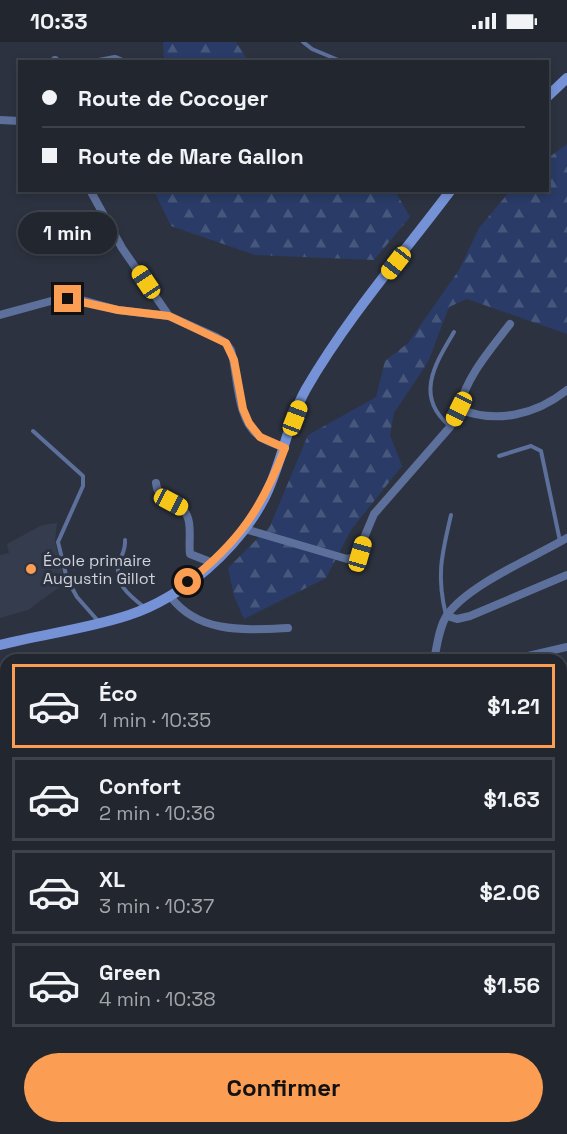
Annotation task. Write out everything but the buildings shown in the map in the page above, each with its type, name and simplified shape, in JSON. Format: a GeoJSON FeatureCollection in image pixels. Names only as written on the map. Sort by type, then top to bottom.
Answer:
{"type":"FeatureCollection","features":[{"type":"Feature","properties":{"kind":"main road"},"geometry":{"type":"LineString","coordinates":[[549,95],[567,78]]}},
{"type":"Feature","properties":{"kind":"main road"},"geometry":{"type":"LineString","coordinates":[[0,645],[130,615],[170,596],[213,563],[244,529],[263,500],[285,448],[304,393],[326,357],[450,192]]}},
{"type":"Feature","properties":{"kind":"street"},"geometry":{"type":"LineString","coordinates":[[0,120],[18,121]]}},
{"type":"Feature","properties":{"kind":"street"},"geometry":{"type":"LineString","coordinates":[[91,192],[122,248],[169,316]]}},
{"type":"Feature","properties":{"kind":"street"},"geometry":{"type":"LineString","coordinates":[[0,315],[34,304],[68,299],[118,310],[169,316],[226,343],[234,360],[243,409],[249,423],[260,437],[285,448]]}},
{"type":"Feature","properties":{"kind":"street"},"geometry":{"type":"LineString","coordinates":[[244,529],[347,559],[356,557],[374,514],[386,497],[450,427],[467,387],[483,359],[510,324]]}},
{"type":"Feature","properties":{"kind":"street"},"geometry":{"type":"LineString","coordinates":[[459,409],[486,417],[525,413],[554,400],[567,390]]}},
{"type":"Feature","properties":{"kind":"street"},"geometry":{"type":"LineString","coordinates":[[156,483],[163,498],[182,508],[187,517],[190,555],[213,563]]}},
{"type":"Feature","properties":{"kind":"street"},"geometry":{"type":"LineString","coordinates":[[436,654],[447,616],[487,582],[563,540]]}},
{"type":"Feature","properties":{"kind":"street"},"geometry":{"type":"LineString","coordinates":[[447,616],[457,619],[470,616],[567,575]]}},
{"type":"Feature","properties":{"kind":"street"},"geometry":{"type":"LineString","coordinates":[[170,596],[189,616],[207,623],[245,630],[288,628]]}},
{"type":"Feature","properties":{"kind":"street"},"geometry":{"type":"LineString","coordinates":[[535,654],[567,646]]}},
{"type":"Feature","properties":{"kind":"lane"},"geometry":{"type":"LineString","coordinates":[[303,42],[312,49],[338,60]]}},
{"type":"Feature","properties":{"kind":"lane"},"geometry":{"type":"LineString","coordinates":[[450,427],[436,415],[430,388],[432,375],[454,332]]}},
{"type":"Feature","properties":{"kind":"lane"},"geometry":{"type":"LineString","coordinates":[[33,431],[83,476],[82,486],[58,542],[67,579],[77,597],[100,622]]}},
{"type":"Feature","properties":{"kind":"lane"},"geometry":{"type":"LineString","coordinates":[[499,456],[531,446],[541,451],[563,540]]}},
{"type":"Feature","properties":{"kind":"lane"},"geometry":{"type":"LineString","coordinates":[[447,616],[440,589],[440,575],[451,515]]}},
{"type":"Feature","properties":{"kind":"lane"},"geometry":{"type":"LineString","coordinates":[[125,540],[125,549],[118,568],[120,582],[125,591],[144,607]]}},
{"type":"Feature","properties":{"kind":"shaded area","name":"École primaire Augustin Gillot"},"geometry":{"type":"Polygon","coordinates":[[[57,523],[55,541],[65,583],[28,610],[0,618],[0,555],[9,553],[7,544],[42,525],[57,523]]]}},
{"type":"Feature","properties":{"kind":"green space"},"geometry":{"type":"Polygon","coordinates":[[[163,42],[236,42],[247,60],[164,60],[163,42]]]}},
{"type":"Feature","properties":{"kind":"green space"},"geometry":{"type":"Polygon","coordinates":[[[567,144],[567,334],[467,299],[449,307],[428,362],[394,413],[390,435],[402,466],[351,530],[326,578],[244,619],[234,596],[228,568],[270,526],[308,435],[376,397],[385,361],[408,343],[459,270],[479,228],[509,192],[549,192],[549,157],[567,144]]]}},
{"type":"Feature","properties":{"kind":"green space"},"geometry":{"type":"Polygon","coordinates":[[[154,192],[396,192],[410,217],[374,260],[255,255],[171,226],[154,192]]]}},
{"type":"Feature","properties":{"kind":"place","name":"École primaire Augustin Gillot"},"geometry":{"type":"Point","coordinates":[31,569]}},
{"type":"Feature","properties":{"kind":"route"},"geometry":{"type":"LineString","coordinates":[[68,299],[82,300],[118,310],[169,316],[226,343],[234,360],[243,409],[249,423],[260,437],[285,448],[273,481],[255,514],[218,559],[188,582]]}}]}
